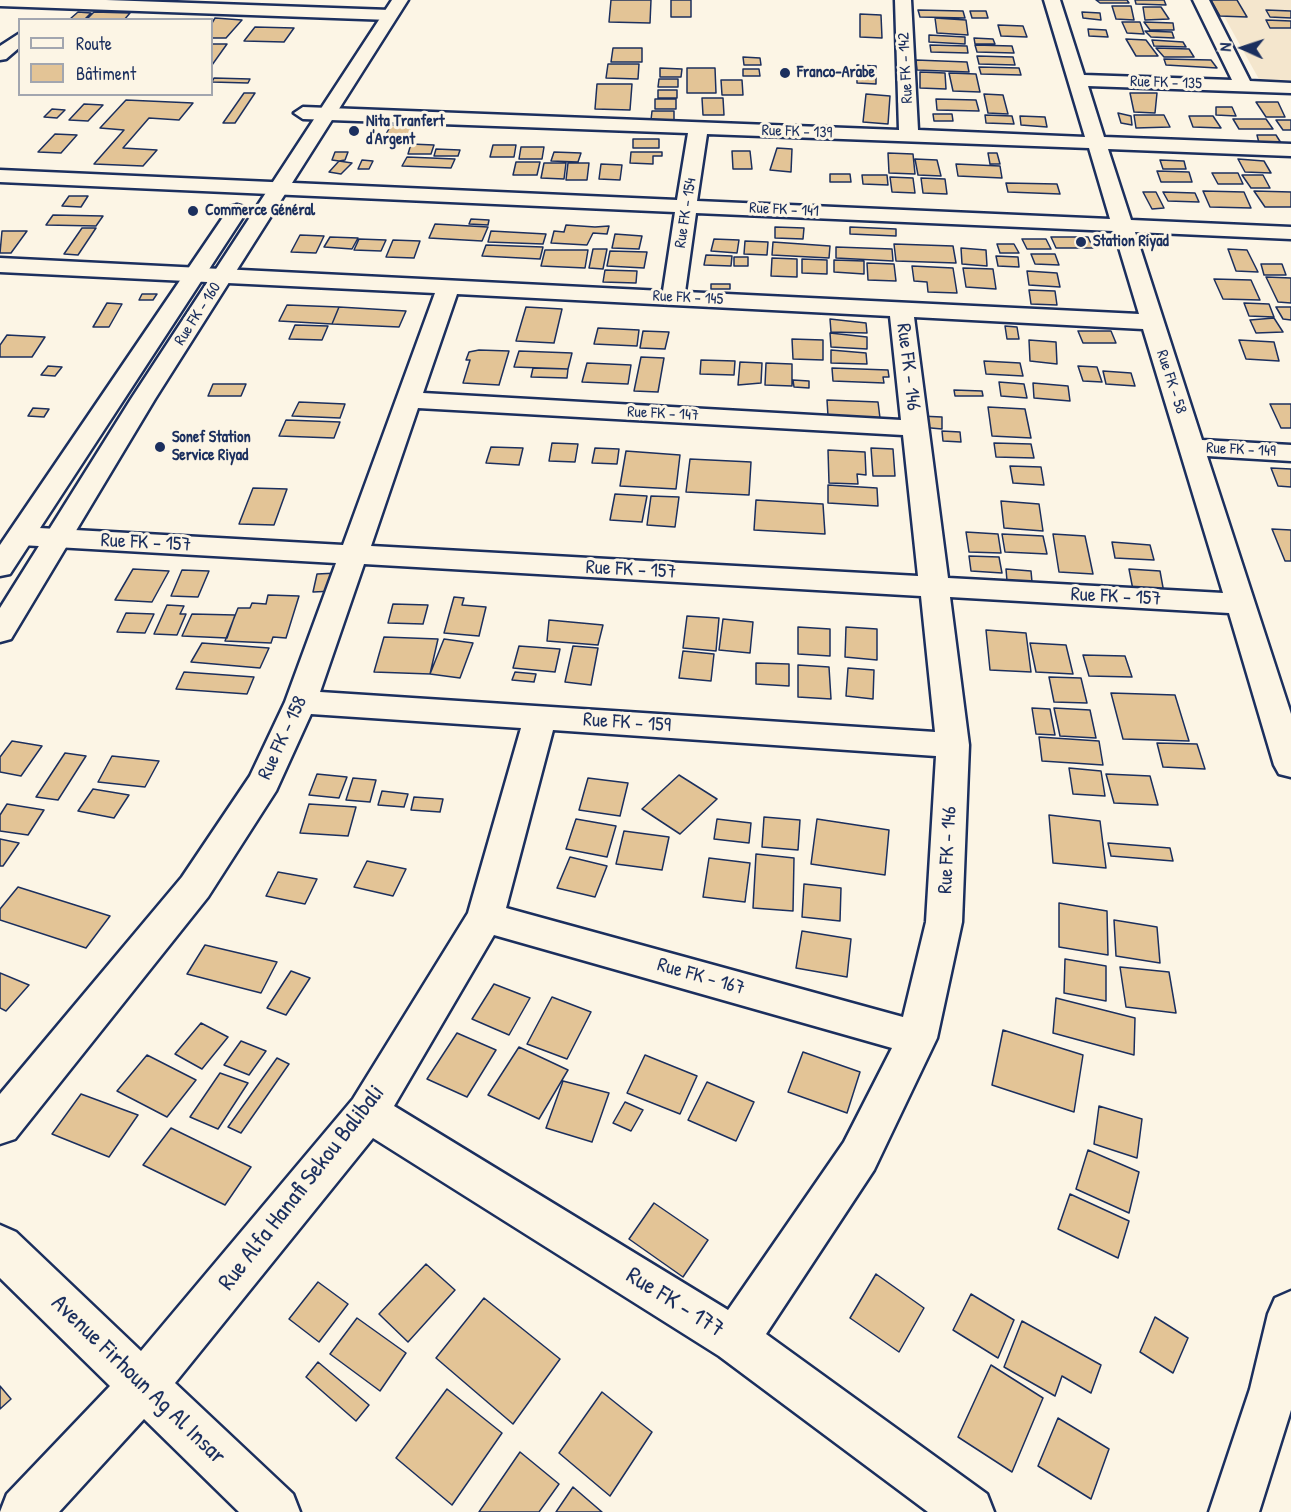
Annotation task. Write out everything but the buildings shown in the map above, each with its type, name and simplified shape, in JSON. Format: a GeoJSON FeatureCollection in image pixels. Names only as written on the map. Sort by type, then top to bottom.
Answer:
{"type":"FeatureCollection","features":[{"type":"Feature","properties":{"kind":"street","name":"Rue FK - 142"},"geometry":{"type":"LineString","coordinates":[[903,0],[909,136]]}},
{"type":"Feature","properties":{"kind":"street","name":"Rue FK - 58"},"geometry":{"type":"LineString","coordinates":[[1052,0],[1291,765]]}},
{"type":"Feature","properties":{"kind":"street"},"geometry":{"type":"LineString","coordinates":[[1201,0],[1244,87]]}},
{"type":"Feature","properties":{"kind":"street"},"geometry":{"type":"LineString","coordinates":[[0,1],[384,7]]}},
{"type":"Feature","properties":{"kind":"street"},"geometry":{"type":"LineString","coordinates":[[42,18],[61,2]]}},
{"type":"Feature","properties":{"kind":"street","name":"Rue FK - 160"},"geometry":{"type":"LineString","coordinates":[[0,632],[278,187],[315,114],[384,7]]}},
{"type":"Feature","properties":{"kind":"street"},"geometry":{"type":"LineString","coordinates":[[0,55],[18,40]]}},
{"type":"Feature","properties":{"kind":"street","name":"Rue FK - 135"},"geometry":{"type":"LineString","coordinates":[[1077,80],[1291,88]]}},
{"type":"Feature","properties":{"kind":"street","name":"Rue FK - 139"},"geometry":{"type":"LineString","coordinates":[[315,114],[1291,150]]}},
{"type":"Feature","properties":{"kind":"street","name":"Rue FK - 160"},"geometry":{"type":"LineString","coordinates":[[0,567],[254,187],[315,114]]}},
{"type":"Feature","properties":{"kind":"street","name":"Rue FK - 154"},"geometry":{"type":"LineString","coordinates":[[673,297],[698,128]]}},
{"type":"Feature","properties":{"kind":"street","name":"Rue FK - 141"},"geometry":{"type":"LineString","coordinates":[[0,176],[1291,233]]}},
{"type":"Feature","properties":{"kind":"street","name":"Rue FK - 145"},"geometry":{"type":"LineString","coordinates":[[0,265],[223,274],[1152,322]]}},
{"type":"Feature","properties":{"kind":"street","name":"Rue FK - 158"},"geometry":{"type":"LineString","coordinates":[[0,1125],[195,887],[264,782],[301,702],[449,286]]}},
{"type":"Feature","properties":{"kind":"street","name":"Rue FK - 146"},"geometry":{"type":"LineString","coordinates":[[735,1340],[859,1156],[917,1038],[944,922],[953,745],[932,587],[901,309]]}},
{"type":"Feature","properties":{"kind":"street","name":"Rue FK - 147"},"geometry":{"type":"LineString","coordinates":[[409,400],[916,428]]}},
{"type":"Feature","properties":{"kind":"street","name":"Rue FK - 149"},"geometry":{"type":"LineString","coordinates":[[1192,447],[1291,453]]}},
{"type":"Feature","properties":{"kind":"street","name":"Rue FK - 157"},"geometry":{"type":"LineString","coordinates":[[21,536],[1240,604]]}},
{"type":"Feature","properties":{"kind":"street","name":"Rue FK - 159"},"geometry":{"type":"LineString","coordinates":[[301,702],[953,745]]}},
{"type":"Feature","properties":{"kind":"street","name":"Rue Alfa Hanafi Sekou Balibali"},"geometry":{"type":"LineString","coordinates":[[25,1512],[143,1385],[368,1112],[485,917],[540,717]]}},
{"type":"Feature","properties":{"kind":"street","name":"Rue FK - 167"},"geometry":{"type":"LineString","coordinates":[[485,917],[917,1038]]}},
{"type":"Feature","properties":{"kind":"street","name":"Rue FK - 177"},"geometry":{"type":"LineString","coordinates":[[368,1112],[735,1340],[969,1512]]}},
{"type":"Feature","properties":{"kind":"street","name":"Avenue Firhoun Ag Al Insar"},"geometry":{"type":"LineString","coordinates":[[0,1247],[275,1512]]}},
{"type":"Feature","properties":{"kind":"street"},"geometry":{"type":"LineString","coordinates":[[1234,1512],[1274,1389],[1291,1314]]}},
{"type":"Feature","properties":{"kind":"shaded area"},"geometry":{"type":"Polygon","coordinates":[[[1215,0],[1291,0],[1291,82],[1260,81],[1215,0]]]}},
{"type":"Feature","properties":{"kind":"place","name":"Franco-Arabe"},"geometry":{"type":"Point","coordinates":[785,73]}},
{"type":"Feature","properties":{"kind":"place","name":"Nita Tranfert d'Argent"},"geometry":{"type":"Point","coordinates":[354,131]}},
{"type":"Feature","properties":{"kind":"place","name":"Commerce Général"},"geometry":{"type":"Point","coordinates":[193,211]}},
{"type":"Feature","properties":{"kind":"place","name":"Station Riyad"},"geometry":{"type":"Point","coordinates":[1081,242]}},
{"type":"Feature","properties":{"kind":"place","name":"Sonef Station Service Riyad"},"geometry":{"type":"Point","coordinates":[160,447]}}]}
